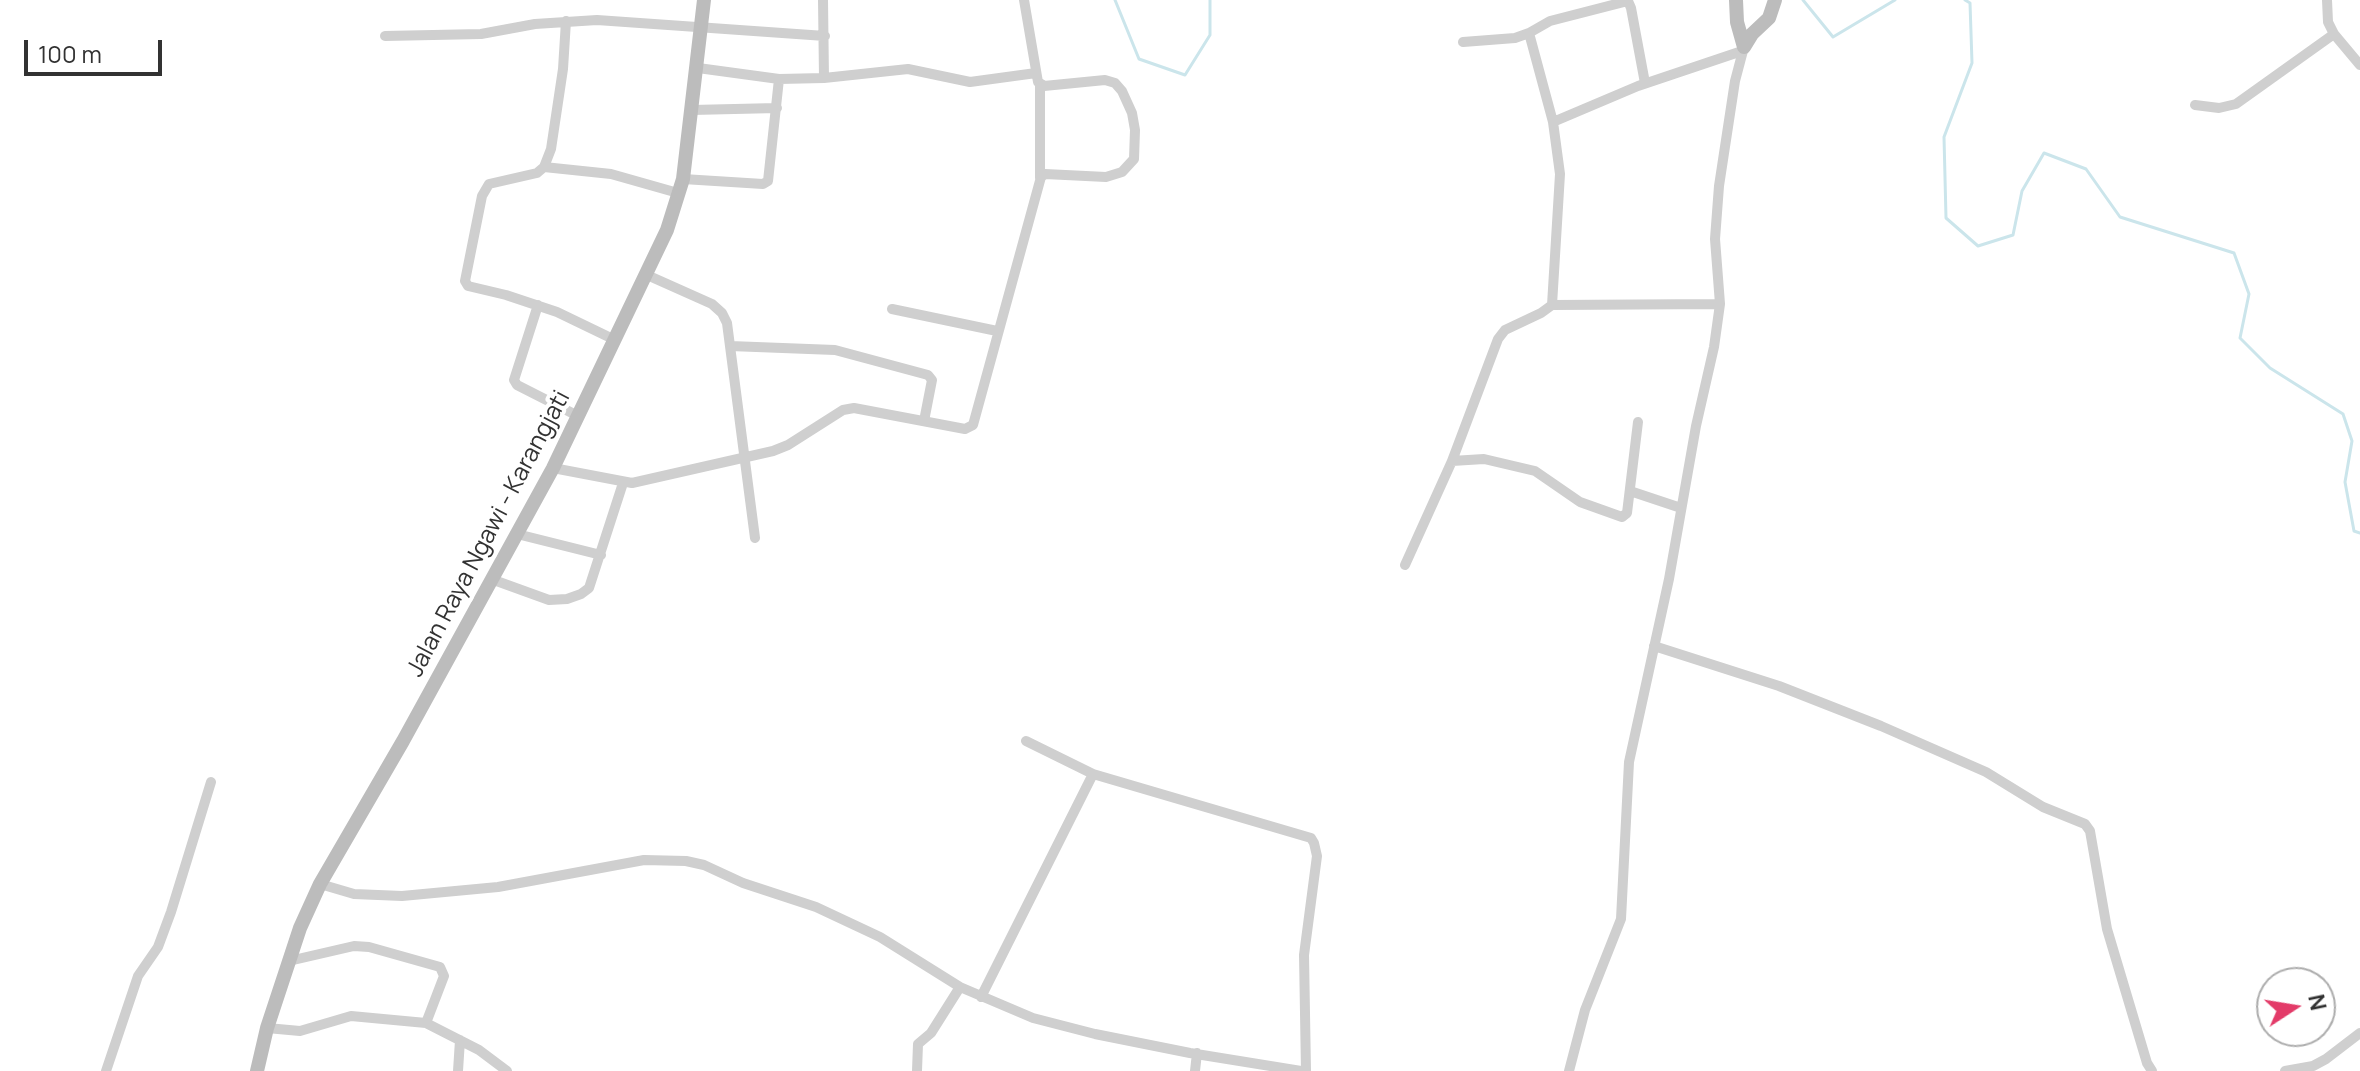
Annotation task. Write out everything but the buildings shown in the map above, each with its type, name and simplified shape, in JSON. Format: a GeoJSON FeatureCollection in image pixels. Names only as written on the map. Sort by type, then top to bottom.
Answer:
{"type":"FeatureCollection","features":[{"type":"Feature","properties":{"kind":"street","name":"Jalan Raya Ngawi - Karangjati"},"geometry":{"type":"LineString","coordinates":[[257,1071],[267,1028],[289,961],[320,884],[403,741],[553,468],[667,230],[680,186],[698,68],[704,0]]}},
{"type":"Feature","properties":{"kind":"street"},"geometry":{"type":"LineString","coordinates":[[823,0],[824,78]]}},
{"type":"Feature","properties":{"kind":"street"},"geometry":{"type":"LineString","coordinates":[[553,468],[623,483],[746,459],[788,445],[843,410],[854,408],[965,429],[973,425],[1040,178],[1040,85],[1024,0]]}},
{"type":"Feature","properties":{"kind":"street"},"geometry":{"type":"LineString","coordinates":[[1569,1071],[1585,1010],[1621,919],[1629,762],[1697,417],[1714,347],[1720,304],[1715,239],[1719,186],[1735,81],[1743,49],[1752,34],[1769,18],[1775,0]]}},
{"type":"Feature","properties":{"kind":"street"},"geometry":{"type":"LineString","coordinates":[[2327,0],[2328,22],[2334,34],[2360,65]]}},
{"type":"Feature","properties":{"kind":"street"},"geometry":{"type":"LineString","coordinates":[[1463,42],[1515,38],[1550,21],[1628,1],[1645,83]]}},
{"type":"Feature","properties":{"kind":"street"},"geometry":{"type":"LineString","coordinates":[[1736,2],[1743,49]]}},
{"type":"Feature","properties":{"kind":"street"},"geometry":{"type":"LineString","coordinates":[[385,36],[481,34],[510,27],[566,21],[620,20],[825,36]]}},
{"type":"Feature","properties":{"kind":"street"},"geometry":{"type":"LineString","coordinates":[[566,21],[563,69],[551,149],[544,167],[537,173],[489,184],[482,196],[465,281],[468,286],[538,305],[613,339]]}},
{"type":"Feature","properties":{"kind":"street"},"geometry":{"type":"LineString","coordinates":[[1529,33],[1553,122],[1560,174],[1552,305]]}},
{"type":"Feature","properties":{"kind":"street"},"geometry":{"type":"LineString","coordinates":[[2195,105],[2219,108],[2236,104],[2334,34]]}},
{"type":"Feature","properties":{"kind":"street"},"geometry":{"type":"LineString","coordinates":[[1553,122],[1645,83],[1743,49]]}},
{"type":"Feature","properties":{"kind":"street"},"geometry":{"type":"LineString","coordinates":[[698,68],[779,79],[824,78],[908,69],[970,82],[1036,73]]}},
{"type":"Feature","properties":{"kind":"street"},"geometry":{"type":"LineString","coordinates":[[544,167],[680,186],[763,184],[768,181],[779,79]]}},
{"type":"Feature","properties":{"kind":"street"},"geometry":{"type":"LineString","coordinates":[[1040,85],[1105,80],[1115,83],[1132,113],[1135,130],[1134,159],[1122,172],[1106,177],[1045,174],[1040,178]]}},
{"type":"Feature","properties":{"kind":"street"},"geometry":{"type":"LineString","coordinates":[[692,110],[777,108]]}},
{"type":"Feature","properties":{"kind":"street"},"geometry":{"type":"LineString","coordinates":[[647,275],[712,304],[727,323],[755,538]]}},
{"type":"Feature","properties":{"kind":"street"},"geometry":{"type":"LineString","coordinates":[[1405,565],[1452,461],[1498,339],[1505,330],[1552,305],[1720,304]]}},
{"type":"Feature","properties":{"kind":"street"},"geometry":{"type":"LineString","coordinates":[[538,305],[514,380],[517,385],[578,416]]}},
{"type":"Feature","properties":{"kind":"street"},"geometry":{"type":"LineString","coordinates":[[892,309],[997,331]]}},
{"type":"Feature","properties":{"kind":"street"},"geometry":{"type":"LineString","coordinates":[[730,346],[835,350],[928,375],[932,380],[924,421]]}},
{"type":"Feature","properties":{"kind":"street"},"geometry":{"type":"LineString","coordinates":[[1452,461],[1484,459],[1535,471],[1580,502],[1620,517],[1627,513],[1638,422]]}},
{"type":"Feature","properties":{"kind":"street"},"geometry":{"type":"LineString","coordinates":[[491,579],[549,600],[581,594],[589,588],[623,483]]}},
{"type":"Feature","properties":{"kind":"street"},"geometry":{"type":"LineString","coordinates":[[1630,491],[1681,508]]}},
{"type":"Feature","properties":{"kind":"street"},"geometry":{"type":"LineString","coordinates":[[517,534],[601,555]]}},
{"type":"Feature","properties":{"kind":"street"},"geometry":{"type":"LineString","coordinates":[[1654,646],[1779,686],[1881,726],[1986,772],[2043,807],[2085,824],[2090,831],[2107,929],[2152,1071]]}},
{"type":"Feature","properties":{"kind":"street"},"geometry":{"type":"LineString","coordinates":[[320,884],[354,894],[402,896],[498,887],[644,860],[686,861],[704,865],[743,883],[828,913],[880,937],[960,987],[1033,1018],[1095,1034],[1304,1071],[1304,955],[1317,856],[1311,838],[1093,774],[1026,741]]}},
{"type":"Feature","properties":{"kind":"street"},"geometry":{"type":"LineString","coordinates":[[981,997],[1093,774]]}},
{"type":"Feature","properties":{"kind":"street"},"geometry":{"type":"LineString","coordinates":[[106,1071],[138,976],[158,947],[171,912],[211,782]]}},
{"type":"Feature","properties":{"kind":"street"},"geometry":{"type":"LineString","coordinates":[[289,961],[354,946],[369,947],[440,967],[444,976],[426,1023]]}},
{"type":"Feature","properties":{"kind":"street"},"geometry":{"type":"LineString","coordinates":[[917,1071],[918,1044],[931,1033],[960,987]]}},
{"type":"Feature","properties":{"kind":"street"},"geometry":{"type":"LineString","coordinates":[[267,1028],[300,1031],[351,1016],[426,1023],[479,1050],[507,1071]]}},
{"type":"Feature","properties":{"kind":"street"},"geometry":{"type":"LineString","coordinates":[[2285,1071],[2313,1066],[2360,1033]]}},
{"type":"Feature","properties":{"kind":"street"},"geometry":{"type":"LineString","coordinates":[[458,1071],[460,1040]]}},
{"type":"Feature","properties":{"kind":"street"},"geometry":{"type":"LineString","coordinates":[[1195,1071],[1197,1053]]}},
{"type":"Feature","properties":{"kind":"waterway"},"geometry":{"type":"LineString","coordinates":[[1115,0],[1139,59],[1185,75],[1210,35],[1210,0]]}},
{"type":"Feature","properties":{"kind":"waterway"},"geometry":{"type":"LineString","coordinates":[[1803,0],[1833,37],[1895,0]]}},
{"type":"Feature","properties":{"kind":"waterway"},"geometry":{"type":"LineString","coordinates":[[1965,0],[1970,3],[1972,63],[1944,137],[1946,218],[1978,246],[2013,235],[2022,191],[2044,153],[2086,169],[2120,217],[2234,253],[2249,294],[2240,338],[2270,368],[2343,414],[2352,441],[2345,482],[2354,531],[2360,533]]}}]}
